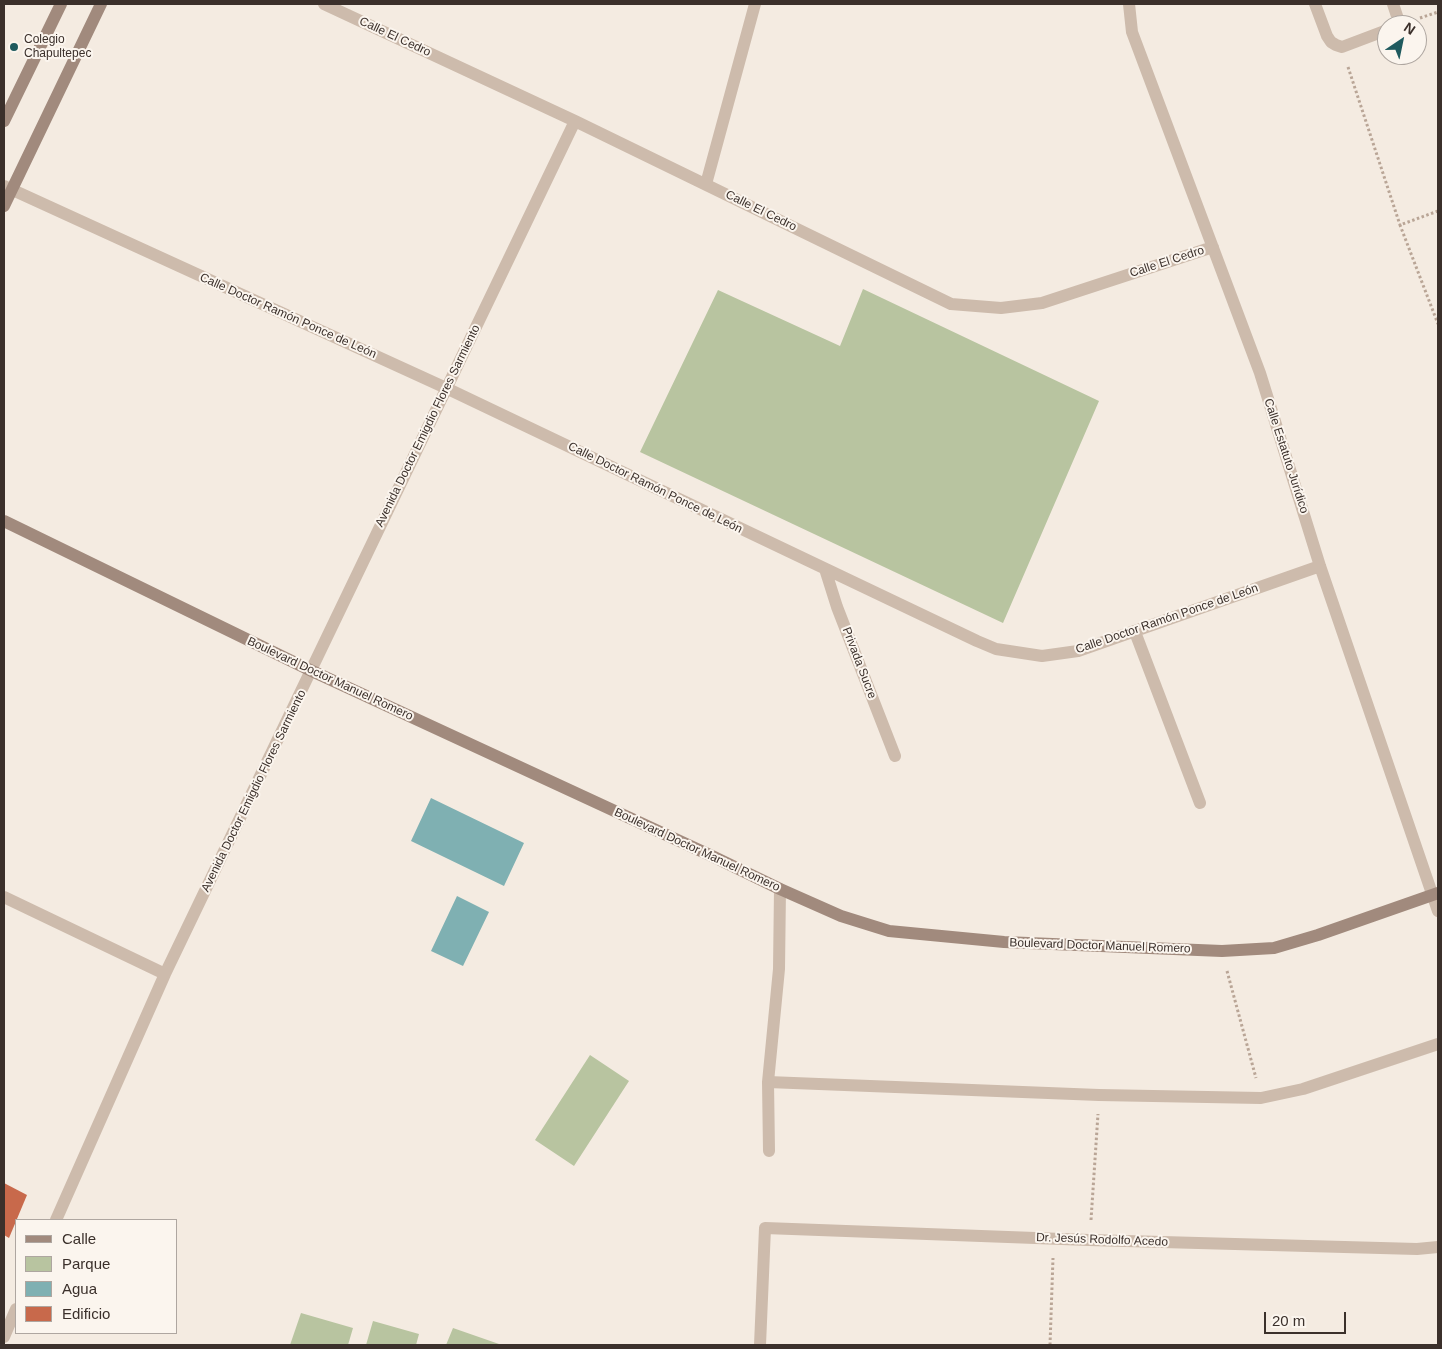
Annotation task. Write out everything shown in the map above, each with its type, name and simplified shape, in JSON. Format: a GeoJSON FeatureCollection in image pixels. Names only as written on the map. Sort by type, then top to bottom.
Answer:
{"type":"FeatureCollection","features":[{"type":"Feature","properties":{"kind":"street"},"geometry":{"type":"LineString","coordinates":[[4,121],[61,4]]}},
{"type":"Feature","properties":{"kind":"street"},"geometry":{"type":"LineString","coordinates":[[4,206],[8,188],[101,4]]}},
{"type":"Feature","properties":{"kind":"street","name":"Calle El Cedro"},"geometry":{"type":"LineString","coordinates":[[324,4],[575,121],[951,304],[1001,308],[1042,303],[1213,247]]}},
{"type":"Feature","properties":{"kind":"street"},"geometry":{"type":"LineString","coordinates":[[706,184],[755,4]]}},
{"type":"Feature","properties":{"kind":"street","name":"Calle Estatuto Jurídico"},"geometry":{"type":"LineString","coordinates":[[1129,4],[1132,32],[1260,374],[1320,566],[1435,894],[1438,911]]}},
{"type":"Feature","properties":{"kind":"street"},"geometry":{"type":"LineString","coordinates":[[1315,4],[1331,42],[1342,47],[1377,34]]}},
{"type":"Feature","properties":{"kind":"street","name":"Avenida Doctor Emigdio Flores Sarmiento"},"geometry":{"type":"LineString","coordinates":[[56,1219],[165,974],[575,121]]}},
{"type":"Feature","properties":{"kind":"street","name":"Calle Doctor Ramón Ponce de León"},"geometry":{"type":"LineString","coordinates":[[8,188],[446,388],[996,649],[1042,656],[1078,651],[1320,566]]}},
{"type":"Feature","properties":{"kind":"street","name":"Boulevard Doctor Manuel Romero"},"geometry":{"type":"LineString","coordinates":[[4,521],[312,671],[712,856],[780,890],[841,916],[889,931],[1004,942],[1222,951],[1274,948],[1318,935],[1435,894]]}},
{"type":"Feature","properties":{"kind":"street","name":"Privada Sucre"},"geometry":{"type":"LineString","coordinates":[[825,569],[837,607],[895,756]]}},
{"type":"Feature","properties":{"kind":"street"},"geometry":{"type":"LineString","coordinates":[[1135,632],[1200,804]]}},
{"type":"Feature","properties":{"kind":"street"},"geometry":{"type":"LineString","coordinates":[[769,1151],[768,1082],[779,969],[780,890]]}},
{"type":"Feature","properties":{"kind":"street"},"geometry":{"type":"LineString","coordinates":[[4,897],[165,974]]}},
{"type":"Feature","properties":{"kind":"street"},"geometry":{"type":"LineString","coordinates":[[768,1082],[1099,1095],[1261,1098],[1303,1090],[1438,1044]]}},
{"type":"Feature","properties":{"kind":"street","name":"Dr. Jesús Rodolfo Acedo"},"geometry":{"type":"LineString","coordinates":[[760,1345],[765,1228],[1053,1239],[1417,1249],[1438,1247]]}},
{"type":"Feature","properties":{"kind":"street"},"geometry":{"type":"LineString","coordinates":[[4,1337],[15,1311]]}},
{"type":"Feature","properties":{"kind":"path"},"geometry":{"type":"LineString","coordinates":[[1342,47],[1400,225],[1438,324]]}},
{"type":"Feature","properties":{"kind":"path"},"geometry":{"type":"LineString","coordinates":[[1400,225],[1438,212]]}},
{"type":"Feature","properties":{"kind":"path"},"geometry":{"type":"LineString","coordinates":[[1222,951],[1261,1098]]}},
{"type":"Feature","properties":{"kind":"path"},"geometry":{"type":"LineString","coordinates":[[1089,1240],[1099,1095]]}},
{"type":"Feature","properties":{"kind":"path"},"geometry":{"type":"LineString","coordinates":[[1050,1345],[1053,1239]]}},
{"type":"Feature","properties":{"kind":"green space"},"geometry":{"type":"Polygon","coordinates":[[[863,289],[1099,401],[1003,623],[640,452],[718,290],[840,346],[863,289]]]}},
{"type":"Feature","properties":{"kind":"green space"},"geometry":{"type":"Polygon","coordinates":[[[590,1055],[629,1081],[574,1166],[535,1140],[590,1055]]]}},
{"type":"Feature","properties":{"kind":"green space"},"geometry":{"type":"Polygon","coordinates":[[[301,1313],[353,1328],[348,1345],[290,1345],[301,1313]]]}},
{"type":"Feature","properties":{"kind":"green space"},"geometry":{"type":"Polygon","coordinates":[[[373,1321],[419,1334],[416,1345],[366,1345],[373,1321]]]}},
{"type":"Feature","properties":{"kind":"green space"},"geometry":{"type":"Polygon","coordinates":[[[453,1328],[499,1344],[446,1345],[453,1328]]]}},
{"type":"Feature","properties":{"kind":"water"},"geometry":{"type":"Polygon","coordinates":[[[431,798],[524,843],[504,886],[411,841],[431,798]]]}},
{"type":"Feature","properties":{"kind":"water"},"geometry":{"type":"Polygon","coordinates":[[[457,896],[489,912],[463,966],[431,951],[457,896]]]}},
{"type":"Feature","properties":{"kind":"building"},"geometry":{"type":"Polygon","coordinates":[[[4,1183],[27,1195],[17,1219],[15,1219],[9,1238],[4,1235],[4,1183]]]}},
{"type":"Feature","properties":{"kind":"place","name":"Colegio Chapultepec"},"geometry":{"type":"Point","coordinates":[14,47]}}]}
